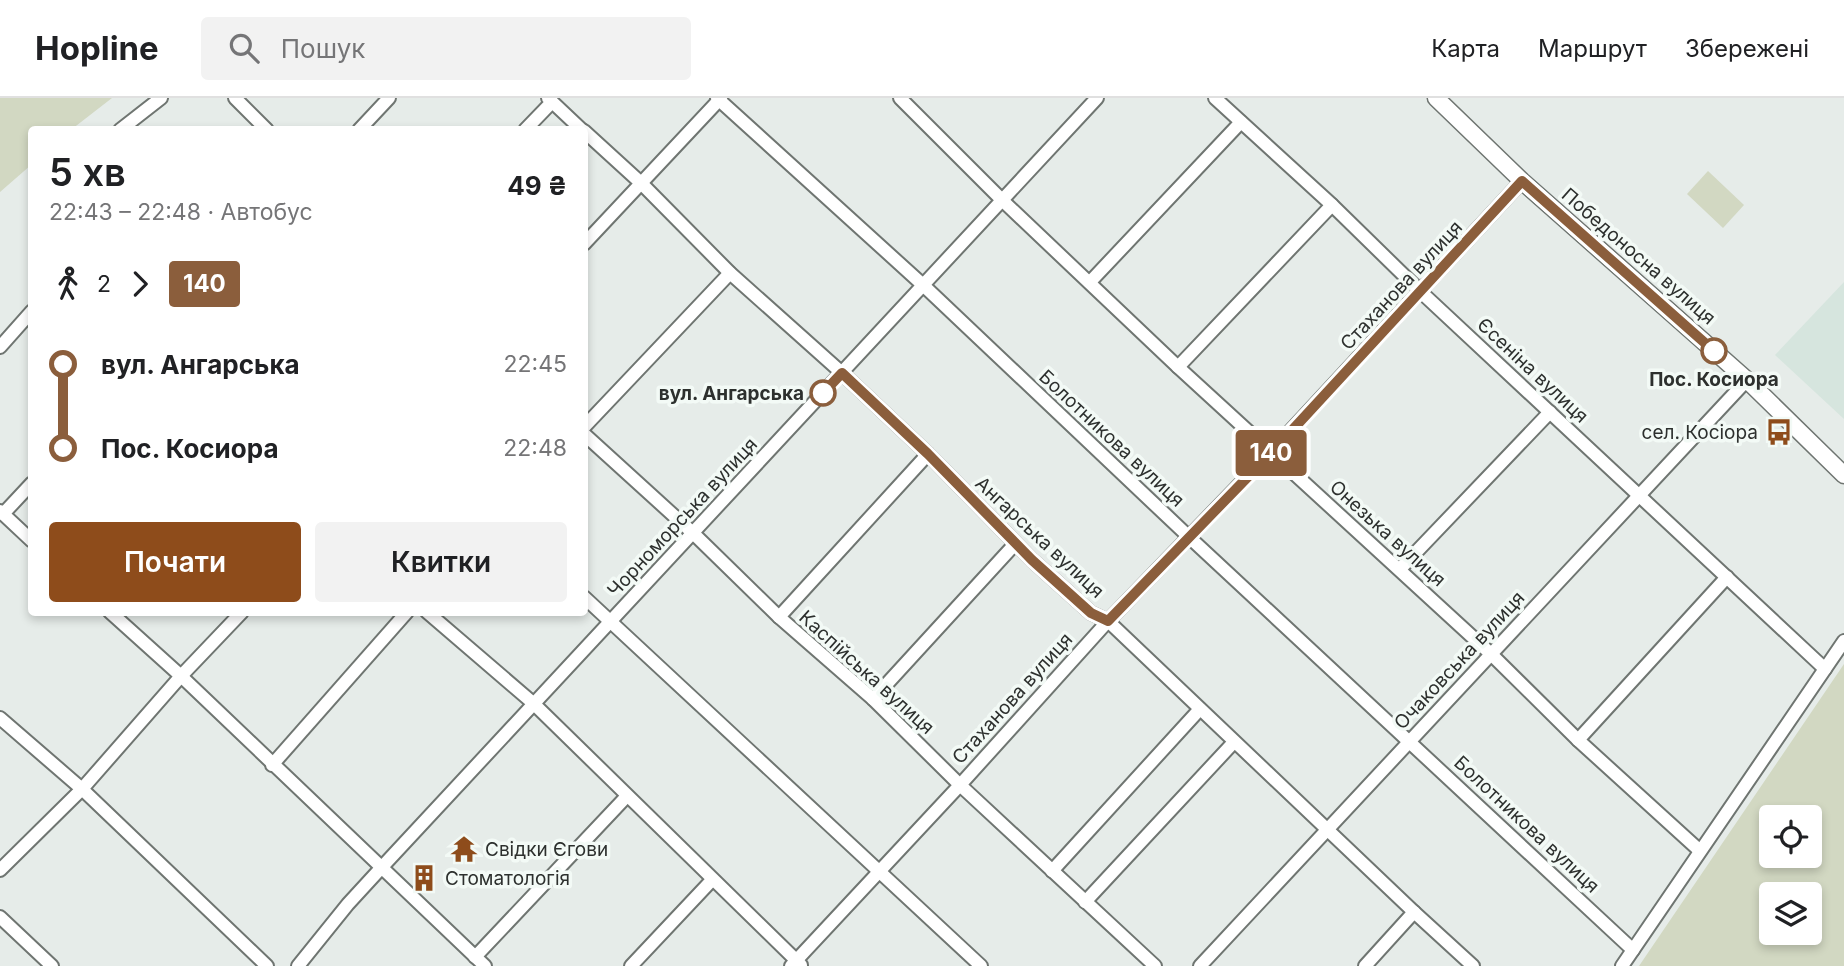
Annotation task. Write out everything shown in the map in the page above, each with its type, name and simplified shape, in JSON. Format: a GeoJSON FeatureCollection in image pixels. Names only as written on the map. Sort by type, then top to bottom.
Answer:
{"type":"FeatureCollection","features":[{"type":"Feature","properties":{"kind":"street"},"geometry":{"type":"LineString","coordinates":[[125,126],[161,98]]}},
{"type":"Feature","properties":{"kind":"street"},"geometry":{"type":"LineString","coordinates":[[235,98],[263,126]]}},
{"type":"Feature","properties":{"kind":"street"},"geometry":{"type":"LineString","coordinates":[[363,126],[389,98]]}},
{"type":"Feature","properties":{"kind":"street","name":"Чорноморська вулиця"},"geometry":{"type":"LineString","coordinates":[[298,966],[382,867],[1097,98]]}},
{"type":"Feature","properties":{"kind":"street","name":"Єсеніна вулиця"},"geometry":{"type":"LineString","coordinates":[[1215,98],[1825,669]]}},
{"type":"Feature","properties":{"kind":"street","name":"Победоносна вулиця"},"geometry":{"type":"LineString","coordinates":[[1436,98],[1522,181],[1747,380],[1844,475]]}},
{"type":"Feature","properties":{"kind":"street"},"geometry":{"type":"LineString","coordinates":[[588,240],[719,99]]}},
{"type":"Feature","properties":{"kind":"street","name":"Болотникова вулиця"},"geometry":{"type":"LineString","coordinates":[[719,99],[923,285],[1633,950]]}},
{"type":"Feature","properties":{"kind":"street"},"geometry":{"type":"LineString","coordinates":[[528,126],[550,100]]}},
{"type":"Feature","properties":{"kind":"street","name":"Ангарська вулиця"},"geometry":{"type":"LineString","coordinates":[[550,100],[579,126]]}},
{"type":"Feature","properties":{"kind":"street","name":"Онезька вулиця"},"geometry":{"type":"LineString","coordinates":[[905,100],[1002,200],[1178,367],[1491,654],[1578,740],[1699,850]]}},
{"type":"Feature","properties":{"kind":"street"},"geometry":{"type":"LineString","coordinates":[[1090,282],[1241,122]]}},
{"type":"Feature","properties":{"kind":"street","name":"Ангарська вулиця"},"geometry":{"type":"LineString","coordinates":[[588,135],[641,183],[730,273],[928,454],[1015,544],[1091,613],[1108,621],[1473,966]]}},
{"type":"Feature","properties":{"kind":"street","name":"Стаханова вулиця"},"geometry":{"type":"LineString","coordinates":[[796,964],[1108,621],[1271,453],[1522,181]]}},
{"type":"Feature","properties":{"kind":"street"},"geometry":{"type":"LineString","coordinates":[[1178,367],[1332,205]]}},
{"type":"Feature","properties":{"kind":"street"},"geometry":{"type":"LineString","coordinates":[[588,423],[730,273]]}},
{"type":"Feature","properties":{"kind":"street"},"geometry":{"type":"LineString","coordinates":[[0,347],[28,316]]}},
{"type":"Feature","properties":{"kind":"street","name":"Очаковська вулиця"},"geometry":{"type":"LineString","coordinates":[[1200,966],[1747,380]]}},
{"type":"Feature","properties":{"kind":"street"},"geometry":{"type":"LineString","coordinates":[[1399,569],[1550,412]]}},
{"type":"Feature","properties":{"kind":"street","name":"Каспійська вулиця"},"geometry":{"type":"LineString","coordinates":[[588,437],[779,617],[873,699],[960,785],[1155,966]]}},
{"type":"Feature","properties":{"kind":"street"},"geometry":{"type":"LineString","coordinates":[[779,617],[928,454]]}},
{"type":"Feature","properties":{"kind":"street"},"geometry":{"type":"LineString","coordinates":[[28,487],[1,512],[28,537]]}},
{"type":"Feature","properties":{"kind":"street"},"geometry":{"type":"LineString","coordinates":[[873,699],[1015,544]]}},
{"type":"Feature","properties":{"kind":"street"},"geometry":{"type":"LineString","coordinates":[[1578,740],[1727,576]]}},
{"type":"Feature","properties":{"kind":"street"},"geometry":{"type":"LineString","coordinates":[[588,601],[981,966]]}},
{"type":"Feature","properties":{"kind":"street"},"geometry":{"type":"LineString","coordinates":[[114,616],[480,961],[627,796]]}},
{"type":"Feature","properties":{"kind":"street"},"geometry":{"type":"LineString","coordinates":[[0,870],[82,789],[181,676],[238,616]]}},
{"type":"Feature","properties":{"kind":"street"},"geometry":{"type":"LineString","coordinates":[[272,765],[403,616]]}},
{"type":"Feature","properties":{"kind":"street"},"geometry":{"type":"LineString","coordinates":[[432,616],[533,704],[796,964]]}},
{"type":"Feature","properties":{"kind":"street"},"geometry":{"type":"LineString","coordinates":[[1622,966],[1844,641]]}},
{"type":"Feature","properties":{"kind":"street"},"geometry":{"type":"LineString","coordinates":[[1052,871],[1200,709]]}},
{"type":"Feature","properties":{"kind":"street"},"geometry":{"type":"LineString","coordinates":[[0,718],[82,789],[267,966]]}},
{"type":"Feature","properties":{"kind":"street"},"geometry":{"type":"LineString","coordinates":[[1085,902],[1234,742]]}},
{"type":"Feature","properties":{"kind":"street"},"geometry":{"type":"LineString","coordinates":[[631,966],[712,880]]}},
{"type":"Feature","properties":{"kind":"street"},"geometry":{"type":"LineString","coordinates":[[1365,966],[1413,912]]}},
{"type":"Feature","properties":{"kind":"street"},"geometry":{"type":"LineString","coordinates":[[0,917],[52,966]]}},
{"type":"Feature","properties":{"kind":"shaded area"},"geometry":{"type":"Polygon","coordinates":[[[1844,282],[1844,419],[1775,355],[1844,282]]]}},
{"type":"Feature","properties":{"kind":"green space"},"geometry":{"type":"Polygon","coordinates":[[[0,98],[112,98],[76,126],[28,126],[28,168],[0,192],[0,98]]]}},
{"type":"Feature","properties":{"kind":"green space"},"geometry":{"type":"Polygon","coordinates":[[[1708,171],[1744,205],[1723,228],[1687,194],[1708,171]]]}},
{"type":"Feature","properties":{"kind":"green space"},"geometry":{"type":"Polygon","coordinates":[[[1844,664],[1844,966],[1639,966],[1844,664]]]}},
{"type":"Feature","properties":{"kind":"bus line","name":"140"},"geometry":{"type":"LineString","coordinates":[[823,393],[842,373],[928,454],[1032,560],[1091,613],[1108,621],[1271,453],[1522,181],[1714,351]]}},
{"type":"Feature","properties":{"kind":"place","name":"Пос. Косиора"},"geometry":{"type":"Point","coordinates":[1714,351]}},
{"type":"Feature","properties":{"kind":"place","name":"вул. Ангарська"},"geometry":{"type":"Point","coordinates":[823,393]}},
{"type":"Feature","properties":{"kind":"place","name":"сел. Косіора"},"geometry":{"type":"Point","coordinates":[1779,432]}},
{"type":"Feature","properties":{"kind":"place","name":"Свідки Єгови"},"geometry":{"type":"Point","coordinates":[464,849]}},
{"type":"Feature","properties":{"kind":"place","name":"Стоматологія"},"geometry":{"type":"Point","coordinates":[424,878]}}]}
